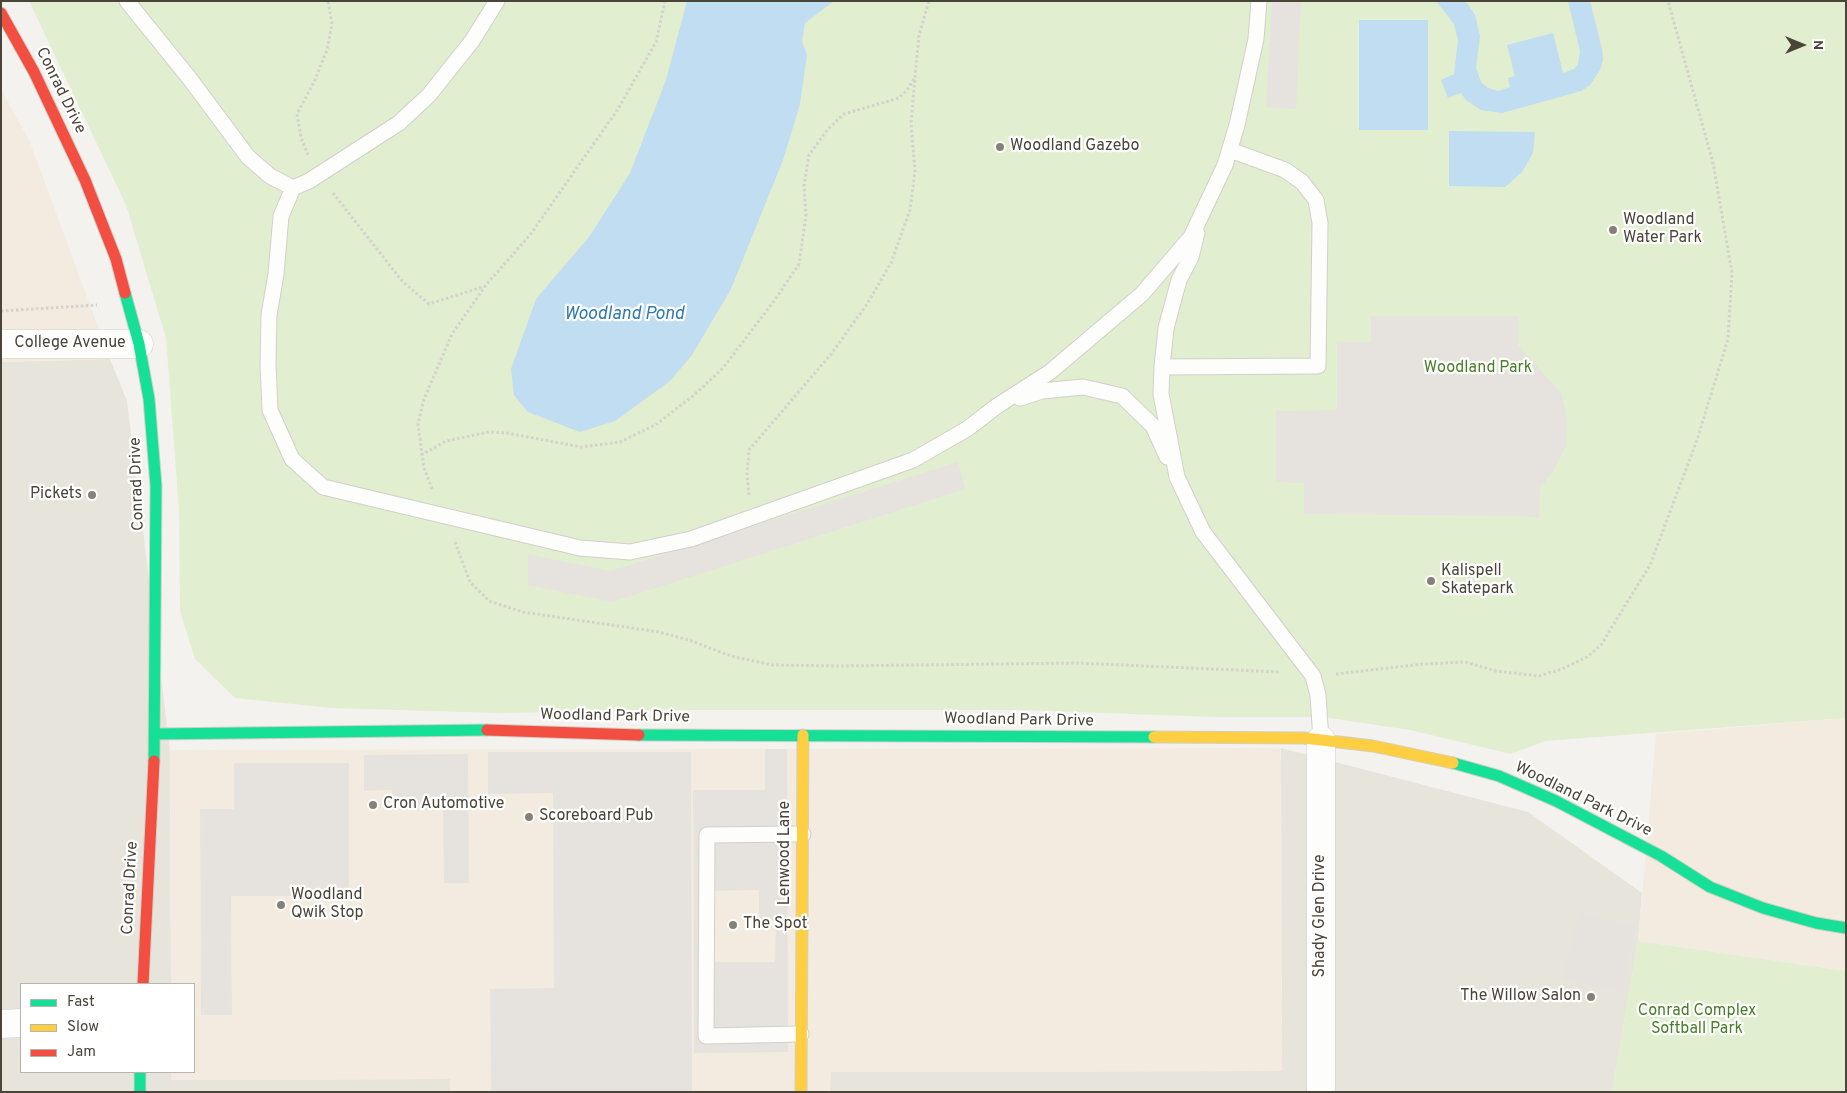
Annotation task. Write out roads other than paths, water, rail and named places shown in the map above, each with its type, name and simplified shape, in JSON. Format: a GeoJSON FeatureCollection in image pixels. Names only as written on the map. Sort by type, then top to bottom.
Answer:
{"type":"FeatureCollection","features":[{"type":"Feature","properties":{"kind":"street","name":"Conrad Drive"},"geometry":{"type":"LineString","coordinates":[[1,13],[34,72],[85,180],[126,291],[150,399],[156,486],[155,734],[143,983]]}},
{"type":"Feature","properties":{"kind":"street","name":"College Avenue"},"geometry":{"type":"LineString","coordinates":[[1,344],[139,344]]}},
{"type":"Feature","properties":{"kind":"street","name":"Woodland Park Drive"},"geometry":{"type":"LineString","coordinates":[[155,734],[477,730],[642,734],[1321,740],[1373,746],[1438,758],[1500,776],[1556,801],[1661,856],[1710,887],[1763,908],[1816,923],[1846,928]]}},
{"type":"Feature","properties":{"kind":"street","name":"Lenwood Lane"},"geometry":{"type":"LineString","coordinates":[[801,1092],[803,735]]}},
{"type":"Feature","properties":{"kind":"street","name":"Shady Glen Drive"},"geometry":{"type":"LineString","coordinates":[[1321,740],[1321,1092]]}},
{"type":"Feature","properties":{"kind":"street"},"geometry":{"type":"LineString","coordinates":[[1,1024],[20,1023]]}},
{"type":"Feature","properties":{"kind":"street"},"geometry":{"type":"LineString","coordinates":[[140,1073],[140,1092]]}},
{"type":"Feature","properties":{"kind":"lane"},"geometry":{"type":"LineString","coordinates":[[127,1],[190,79],[248,157],[270,176],[293,188]]}},
{"type":"Feature","properties":{"kind":"lane"},"geometry":{"type":"LineString","coordinates":[[497,1],[472,41],[429,95],[399,123],[319,174],[293,188],[281,216],[276,274],[269,315],[268,364],[270,410],[292,459],[323,487],[580,548],[630,552],[691,539],[912,460],[967,429],[997,406],[1050,372],[1142,294],[1191,237],[1226,165],[1256,39],[1259,1]]}},
{"type":"Feature","properties":{"kind":"lane"},"geometry":{"type":"LineString","coordinates":[[1162,368],[1318,366],[1320,223],[1316,200],[1302,182],[1285,170],[1230,150]]}},
{"type":"Feature","properties":{"kind":"lane"},"geometry":{"type":"LineString","coordinates":[[1177,477],[1161,394],[1162,368],[1166,328],[1179,280],[1191,257],[1201,219]]}},
{"type":"Feature","properties":{"kind":"lane"},"geometry":{"type":"LineString","coordinates":[[997,406],[1042,391],[1083,387],[1122,396],[1153,426],[1203,532],[1313,676],[1318,695],[1321,740]]}},
{"type":"Feature","properties":{"kind":"lane"},"geometry":{"type":"LineString","coordinates":[[801,1034],[706,1036],[707,835],[803,834]]}},
{"type":"Feature","properties":{"kind":"water","name":"Woodland Pond"},"geometry":{"type":"Polygon","coordinates":[[[687,1],[834,1],[805,23],[802,41],[807,55],[800,104],[783,160],[731,289],[692,355],[670,381],[615,421],[580,432],[528,412],[514,395],[511,369],[536,299],[589,237],[630,173],[666,80],[687,1]]]}},
{"type":"Feature","properties":{"kind":"water"},"geometry":{"type":"Polygon","coordinates":[[[1436,1],[1465,1],[1475,15],[1480,36],[1476,68],[1481,82],[1488,88],[1498,91],[1510,87],[1508,78],[1515,76],[1507,45],[1553,33],[1563,73],[1574,69],[1578,64],[1580,51],[1568,1],[1590,1],[1602,49],[1603,60],[1600,70],[1590,85],[1581,91],[1502,113],[1481,110],[1466,100],[1461,93],[1448,98],[1441,80],[1454,74],[1458,40],[1454,24],[1436,1]]]}},
{"type":"Feature","properties":{"kind":"water"},"geometry":{"type":"Polygon","coordinates":[[[1359,20],[1428,20],[1428,130],[1359,130],[1359,20]]]}},
{"type":"Feature","properties":{"kind":"water"},"geometry":{"type":"Polygon","coordinates":[[[1449,131],[1535,132],[1533,153],[1522,172],[1505,187],[1449,186],[1449,131]]]}},
{"type":"Feature","properties":{"kind":"place","name":"Woodland Gazebo"},"geometry":{"type":"Point","coordinates":[1000,147]}},
{"type":"Feature","properties":{"kind":"place","name":"Woodland Water Park"},"geometry":{"type":"Point","coordinates":[1613,230]}},
{"type":"Feature","properties":{"kind":"place","name":"Pickets"},"geometry":{"type":"Point","coordinates":[92,495]}},
{"type":"Feature","properties":{"kind":"place","name":"Kalispell Skatepark"},"geometry":{"type":"Point","coordinates":[1431,581]}},
{"type":"Feature","properties":{"kind":"place","name":"Cron Automotive"},"geometry":{"type":"Point","coordinates":[373,805]}},
{"type":"Feature","properties":{"kind":"place","name":"Scoreboard Pub"},"geometry":{"type":"Point","coordinates":[529,817]}},
{"type":"Feature","properties":{"kind":"place","name":"Woodland Qwik Stop"},"geometry":{"type":"Point","coordinates":[281,905]}},
{"type":"Feature","properties":{"kind":"place","name":"The Spot"},"geometry":{"type":"Point","coordinates":[733,925]}},
{"type":"Feature","properties":{"kind":"place","name":"The Willow Salon"},"geometry":{"type":"Point","coordinates":[1591,997]}},
{"type":"Feature","properties":{"kind":"park label","name":"Woodland Park"},"geometry":{"type":"Point","coordinates":[1478,369]}},
{"type":"Feature","properties":{"kind":"park label","name":"Conrad Complex Softball Park"},"geometry":{"type":"Point","coordinates":[1697,1021]}}]}
